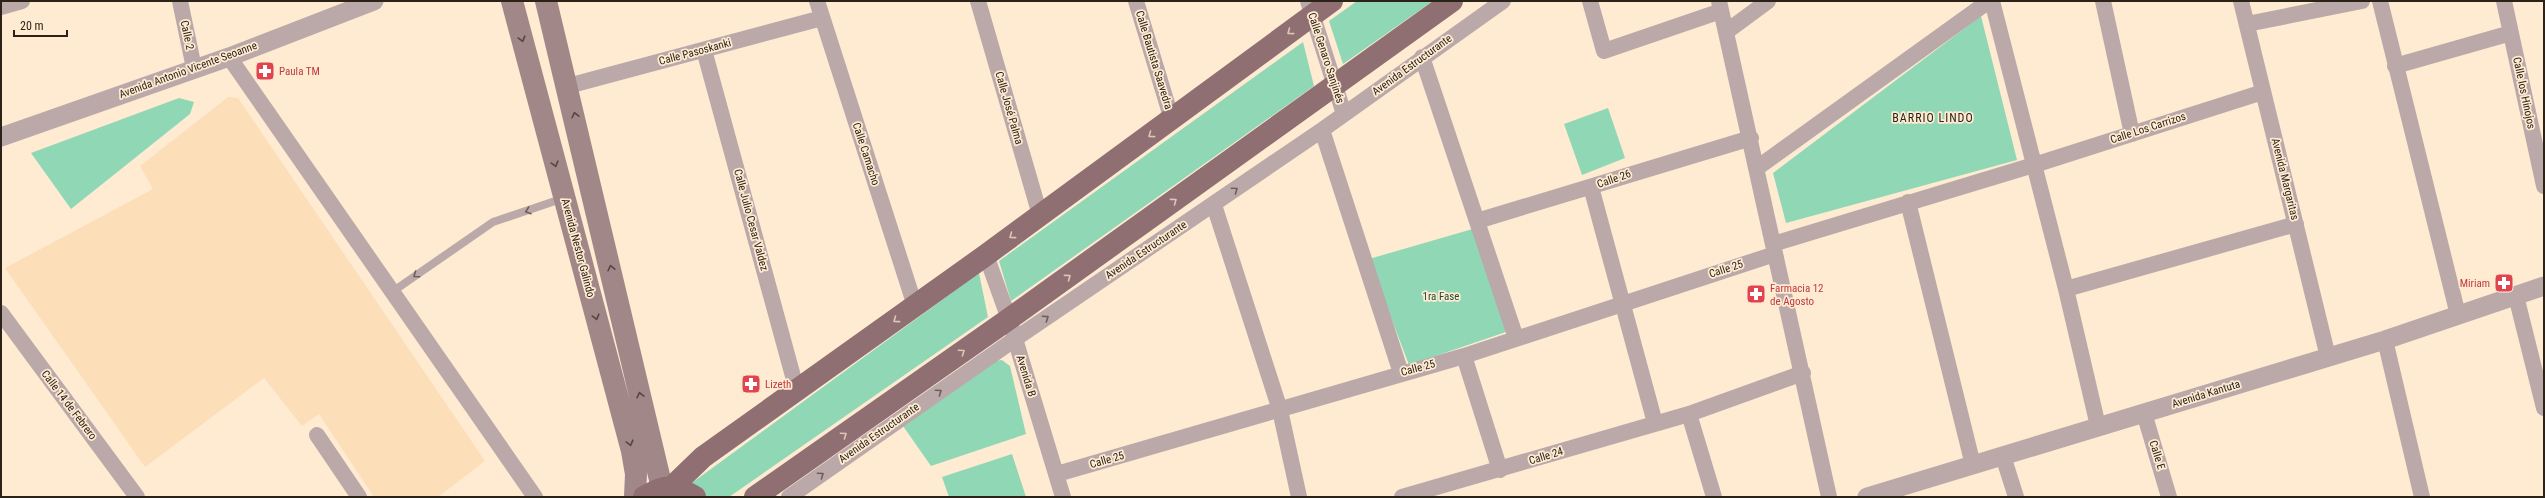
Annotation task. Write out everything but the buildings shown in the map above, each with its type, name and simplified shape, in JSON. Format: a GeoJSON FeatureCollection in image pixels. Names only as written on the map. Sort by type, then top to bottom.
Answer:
{"type":"FeatureCollection","features":[{"type":"Feature","properties":{"kind":"main road","name":"Avenida Nestor Galindo"},"geometry":{"type":"LineString","coordinates":[[512,1],[632,451],[636,474],[635,497]]}},
{"type":"Feature","properties":{"kind":"main road"},"geometry":{"type":"LineString","coordinates":[[546,1],[568,86],[659,490]]}},
{"type":"Feature","properties":{"kind":"main road"},"geometry":{"type":"LineString","coordinates":[[659,490],[1172,120],[1310,8],[1332,1]]}},
{"type":"Feature","properties":{"kind":"main road","name":"Avenida Estructurante"},"geometry":{"type":"LineString","coordinates":[[755,497],[1012,329],[1334,86],[1452,1]]}},
{"type":"Feature","properties":{"kind":"main road"},"geometry":{"type":"LineString","coordinates":[[659,490],[695,497]]}},
{"type":"Feature","properties":{"kind":"street"},"geometry":{"type":"LineString","coordinates":[[1,7],[19,1]]}},
{"type":"Feature","properties":{"kind":"street","name":"Calle 2"},"geometry":{"type":"LineString","coordinates":[[180,1],[194,68]]}},
{"type":"Feature","properties":{"kind":"street","name":"Avenida Antonio Vicente Seoanne"},"geometry":{"type":"LineString","coordinates":[[1,137],[228,57],[374,1]]}},
{"type":"Feature","properties":{"kind":"street","name":"Calle Camacho"},"geometry":{"type":"LineString","coordinates":[[817,1],[915,306]]}},
{"type":"Feature","properties":{"kind":"street","name":"Calle José Palma"},"geometry":{"type":"LineString","coordinates":[[978,1],[1040,215]]}},
{"type":"Feature","properties":{"kind":"street","name":"Calle Bautista Saavedra"},"geometry":{"type":"LineString","coordinates":[[1136,1],[1172,120]]}},
{"type":"Feature","properties":{"kind":"street","name":"Avenida Estructurante"},"geometry":{"type":"LineString","coordinates":[[789,497],[1012,329],[1214,205],[1503,1]]}},
{"type":"Feature","properties":{"kind":"street"},"geometry":{"type":"LineString","coordinates":[[1590,1],[1604,51],[1720,6],[1751,138],[1829,497]]}},
{"type":"Feature","properties":{"kind":"street"},"geometry":{"type":"LineString","coordinates":[[1726,32],[1768,1]]}},
{"type":"Feature","properties":{"kind":"street"},"geometry":{"type":"LineString","coordinates":[[1757,168],[1989,1]]}},
{"type":"Feature","properties":{"kind":"street"},"geometry":{"type":"LineString","coordinates":[[1992,1],[2066,289],[2098,426]]}},
{"type":"Feature","properties":{"kind":"street"},"geometry":{"type":"LineString","coordinates":[[2103,1],[2132,134]]}},
{"type":"Feature","properties":{"kind":"street","name":"Avenida Margaritas"},"geometry":{"type":"LineString","coordinates":[[2241,1],[2328,357]]}},
{"type":"Feature","properties":{"kind":"street"},"geometry":{"type":"LineString","coordinates":[[2247,24],[2362,1]]}},
{"type":"Feature","properties":{"kind":"street"},"geometry":{"type":"LineString","coordinates":[[2380,1],[2458,315]]}},
{"type":"Feature","properties":{"kind":"street","name":"Calle los Hinojos"},"geometry":{"type":"LineString","coordinates":[[2504,1],[2544,186]]}},
{"type":"Feature","properties":{"kind":"street","name":"Calle Genaro Sanjinés"},"geometry":{"type":"LineString","coordinates":[[1310,8],[1344,114]]}},
{"type":"Feature","properties":{"kind":"street","name":"Calle Pasoskanki"},"geometry":{"type":"LineString","coordinates":[[568,86],[822,18]]}},
{"type":"Feature","properties":{"kind":"street"},"geometry":{"type":"LineString","coordinates":[[2395,66],[2511,33]]}},
{"type":"Feature","properties":{"kind":"street","name":"Calle Julio Cesar Valdez"},"geometry":{"type":"LineString","coordinates":[[704,50],[797,391]]}},
{"type":"Feature","properties":{"kind":"street"},"geometry":{"type":"LineString","coordinates":[[228,57],[535,497]]}},
{"type":"Feature","properties":{"kind":"street"},"geometry":{"type":"LineString","coordinates":[[1422,57],[1516,338]]}},
{"type":"Feature","properties":{"kind":"street","name":"Calle Los Carrizos"},"geometry":{"type":"LineString","coordinates":[[1908,202],[2034,165],[2263,92]]}},
{"type":"Feature","properties":{"kind":"street"},"geometry":{"type":"LineString","coordinates":[[1322,130],[1401,373]]}},
{"type":"Feature","properties":{"kind":"street","name":"Calle 26"},"geometry":{"type":"LineString","coordinates":[[1477,221],[1751,138]]}},
{"type":"Feature","properties":{"kind":"street"},"geometry":{"type":"LineString","coordinates":[[1591,187],[1655,422]]}},
{"type":"Feature","properties":{"kind":"street"},"geometry":{"type":"LineString","coordinates":[[1908,202],[1972,465]]}},
{"type":"Feature","properties":{"kind":"street","name":"Calle 25"},"geometry":{"type":"LineString","coordinates":[[1057,474],[1280,410],[1401,373],[1464,356],[1908,202]]}},
{"type":"Feature","properties":{"kind":"street"},"geometry":{"type":"LineString","coordinates":[[1214,205],[1280,410],[1299,497]]}},
{"type":"Feature","properties":{"kind":"street"},"geometry":{"type":"LineString","coordinates":[[2066,289],[2296,224]]}},
{"type":"Feature","properties":{"kind":"street","name":"Avenida B"},"geometry":{"type":"LineString","coordinates":[[986,255],[1012,329],[1063,497]]}},
{"type":"Feature","properties":{"kind":"street","name":"Avenida Kantuta"},"geometry":{"type":"LineString","coordinates":[[1867,497],[2385,340],[2544,286]]}},
{"type":"Feature","properties":{"kind":"street"},"geometry":{"type":"LineString","coordinates":[[2516,296],[2544,408]]}},
{"type":"Feature","properties":{"kind":"street","name":"Calle 14 de Febrero"},"geometry":{"type":"LineString","coordinates":[[1,313],[137,497]]}},
{"type":"Feature","properties":{"kind":"street"},"geometry":{"type":"LineString","coordinates":[[2385,340],[2419,496]]}},
{"type":"Feature","properties":{"kind":"street"},"geometry":{"type":"LineString","coordinates":[[1464,356],[1500,470]]}},
{"type":"Feature","properties":{"kind":"street","name":"Calle 24"},"geometry":{"type":"LineString","coordinates":[[1402,497],[1448,491],[1500,470],[1655,422],[1689,414],[1803,373]]}},
{"type":"Feature","properties":{"kind":"street","name":"Calle E"},"geometry":{"type":"LineString","coordinates":[[2144,412],[2169,497]]}},
{"type":"Feature","properties":{"kind":"street"},"geometry":{"type":"LineString","coordinates":[[1689,414],[1714,497]]}},
{"type":"Feature","properties":{"kind":"street"},"geometry":{"type":"LineString","coordinates":[[317,435],[359,497]]}},
{"type":"Feature","properties":{"kind":"street"},"geometry":{"type":"LineString","coordinates":[[2003,456],[2016,497]]}},
{"type":"Feature","properties":{"kind":"lane"},"geometry":{"type":"LineString","coordinates":[[392,292],[493,222],[564,198]]}},
{"type":"Feature","properties":{"kind":"shaded area"},"geometry":{"type":"Polygon","coordinates":[[[228,97],[238,98],[485,461],[438,497],[374,497],[319,414],[302,426],[264,378],[145,467],[5,268],[153,189],[140,166],[228,97]]]}},
{"type":"Feature","properties":{"kind":"green space"},"geometry":{"type":"Polygon","coordinates":[[[1357,1],[1433,1],[1343,64],[1329,21],[1357,1]]]}},
{"type":"Feature","properties":{"kind":"green space"},"geometry":{"type":"Polygon","coordinates":[[[1981,16],[2017,160],[1786,223],[1773,173],[1981,16]]]}},
{"type":"Feature","properties":{"kind":"green space"},"geometry":{"type":"Polygon","coordinates":[[[1303,42],[1314,86],[1011,301],[999,261],[1303,42]]]}},
{"type":"Feature","properties":{"kind":"green space"},"geometry":{"type":"Polygon","coordinates":[[[179,98],[194,102],[190,114],[71,209],[31,153],[179,98]]]}},
{"type":"Feature","properties":{"kind":"green space"},"geometry":{"type":"Polygon","coordinates":[[[1608,108],[1625,158],[1582,175],[1564,124],[1608,108]]]}},
{"type":"Feature","properties":{"kind":"green space","name":"1ra Fase"},"geometry":{"type":"Polygon","coordinates":[[[1476,228],[1509,331],[1409,365],[1369,259],[1476,228]]]}},
{"type":"Feature","properties":{"kind":"green space"},"geometry":{"type":"Polygon","coordinates":[[[979,273],[988,317],[729,497],[708,497],[689,485],[979,273]]]}},
{"type":"Feature","properties":{"kind":"green space"},"geometry":{"type":"Polygon","coordinates":[[[1002,360],[1010,366],[1026,434],[931,466],[903,426],[993,361],[1002,360]]]}},
{"type":"Feature","properties":{"kind":"green space"},"geometry":{"type":"Polygon","coordinates":[[[1012,454],[1026,497],[949,497],[942,477],[1012,454]]]}},
{"type":"Feature","properties":{"kind":"place","name":"Paula TM"},"geometry":{"type":"Point","coordinates":[265,71]}},
{"type":"Feature","properties":{"kind":"place","name":"Miriam"},"geometry":{"type":"Point","coordinates":[2504,283]}},
{"type":"Feature","properties":{"kind":"place","name":"Farmacia 12 de Agosto"},"geometry":{"type":"Point","coordinates":[1756,294]}},
{"type":"Feature","properties":{"kind":"place","name":"Lizeth"},"geometry":{"type":"Point","coordinates":[751,384]}},
{"type":"Feature","properties":{"kind":"district","name":"BARRIO LINDO"},"geometry":{"type":"Point","coordinates":[1933,118]}}]}
